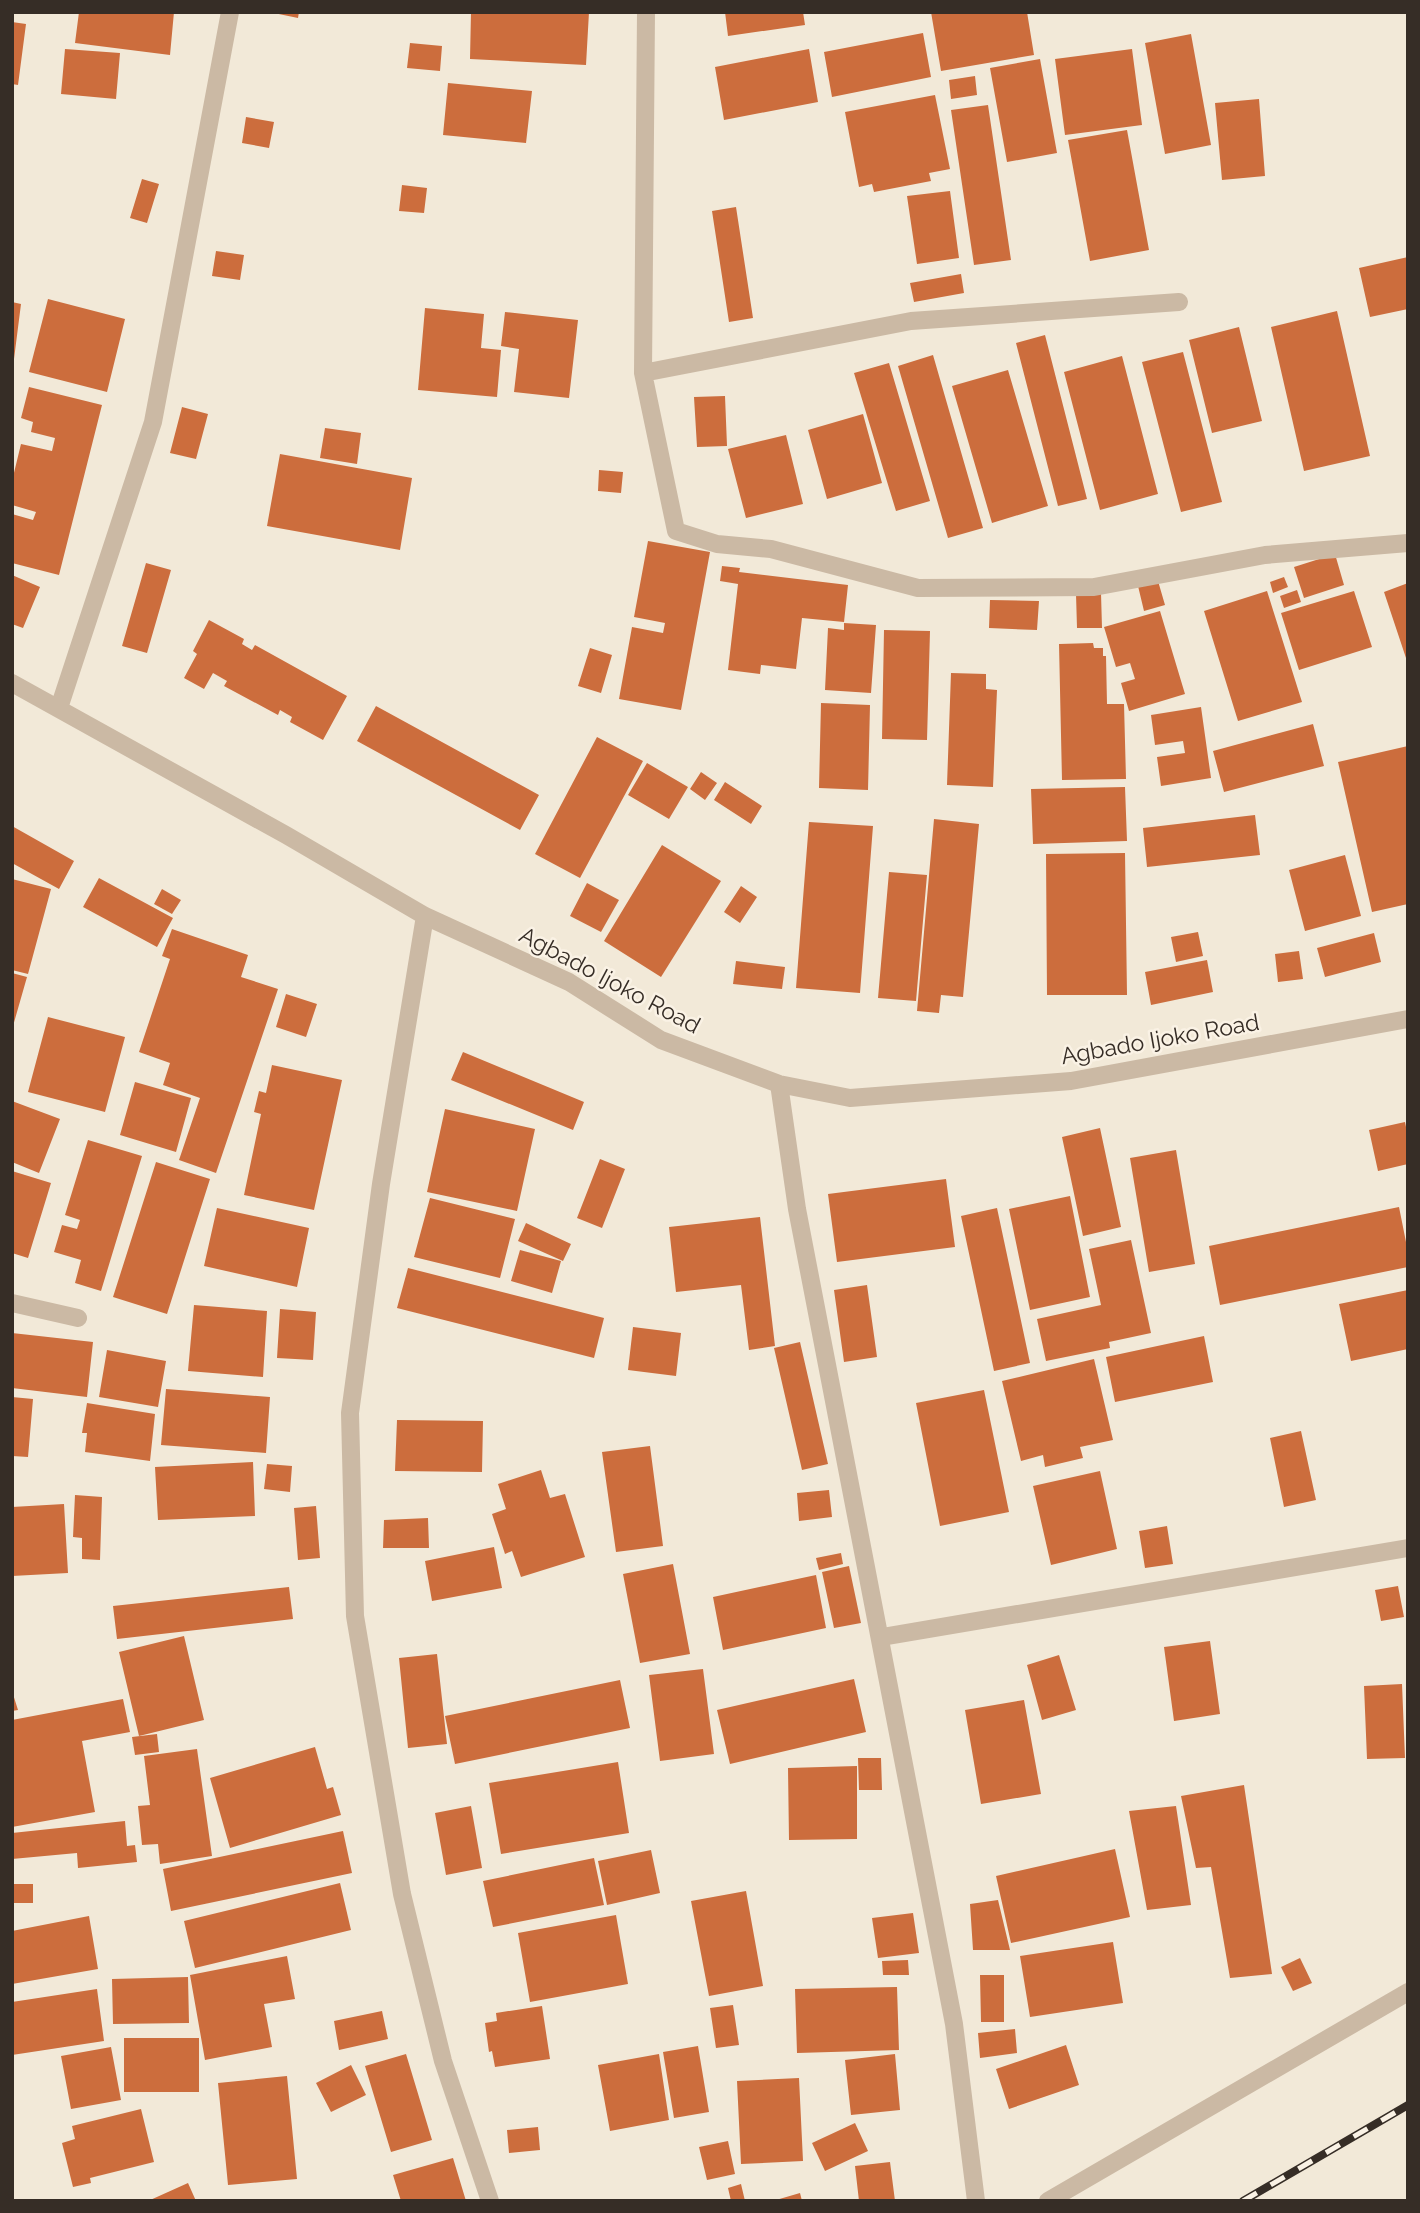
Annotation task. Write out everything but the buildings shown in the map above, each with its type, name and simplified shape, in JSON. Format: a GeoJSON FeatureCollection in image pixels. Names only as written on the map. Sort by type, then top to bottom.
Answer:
{"type":"FeatureCollection","features":[{"type":"Feature","properties":{"kind":"street"},"geometry":{"type":"LineString","coordinates":[[59,708],[153,422],[230,12]]}},
{"type":"Feature","properties":{"kind":"street"},"geometry":{"type":"LineString","coordinates":[[646,12],[643,373],[676,531],[717,544],[771,549],[918,588],[1094,587],[1265,555],[1408,543]]}},
{"type":"Feature","properties":{"kind":"street"},"geometry":{"type":"LineString","coordinates":[[643,373],[911,321],[1179,302]]}},
{"type":"Feature","properties":{"kind":"street","name":"Agbado Ijoko Road"},"geometry":{"type":"LineString","coordinates":[[12,683],[286,835],[425,916],[569,982],[661,1040],[779,1084],[850,1098],[1071,1081],[1408,1019]]}},
{"type":"Feature","properties":{"kind":"street"},"geometry":{"type":"LineString","coordinates":[[425,916],[381,1184],[350,1413],[355,1616],[402,1894],[443,2061],[490,2201]]}},
{"type":"Feature","properties":{"kind":"street"},"geometry":{"type":"LineString","coordinates":[[779,1084],[797,1209],[882,1637],[954,2024],[976,2201]]}},
{"type":"Feature","properties":{"kind":"street"},"geometry":{"type":"LineString","coordinates":[[12,1303],[78,1318]]}},
{"type":"Feature","properties":{"kind":"street"},"geometry":{"type":"LineString","coordinates":[[882,1637],[1408,1548]]}},
{"type":"Feature","properties":{"kind":"street"},"geometry":{"type":"LineString","coordinates":[[1048,2201],[1408,1992]]}},
{"type":"Feature","properties":{"kind":"railway"},"geometry":{"type":"LineString","coordinates":[[1243,2201],[1408,2105]]}}]}
